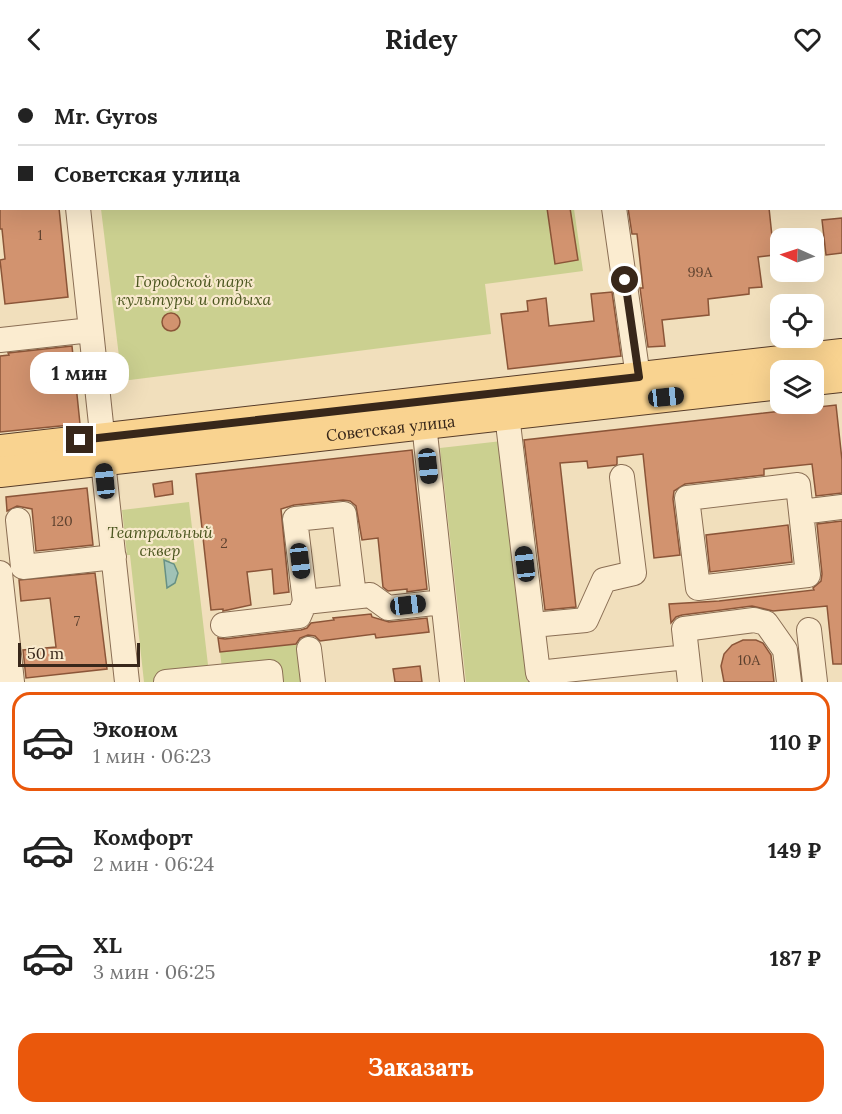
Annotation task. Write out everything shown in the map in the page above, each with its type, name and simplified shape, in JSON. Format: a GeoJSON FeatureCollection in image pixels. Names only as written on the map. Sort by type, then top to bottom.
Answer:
{"type":"FeatureCollection","features":[{"type":"Feature","properties":{"kind":"main road","name":"Советская улица"},"geometry":{"type":"LineString","coordinates":[[0,450],[101,441],[639,377],[833,367]]}},
{"type":"Feature","properties":{"kind":"main road","name":"Советская улица"},"geometry":{"type":"LineString","coordinates":[[0,472],[101,441],[424,424],[770,385]]}},
{"type":"Feature","properties":{"kind":"street"},"geometry":{"type":"LineString","coordinates":[[78,210],[127,682]]}},
{"type":"Feature","properties":{"kind":"street"},"geometry":{"type":"LineString","coordinates":[[614,210],[639,377]]}},
{"type":"Feature","properties":{"kind":"street"},"geometry":{"type":"LineString","coordinates":[[0,340],[91,330]]}},
{"type":"Feature","properties":{"kind":"street"},"geometry":{"type":"LineString","coordinates":[[507,415],[538,673],[687,657]]}},
{"type":"Feature","properties":{"kind":"street"},"geometry":{"type":"LineString","coordinates":[[424,424],[452,682]]}},
{"type":"Feature","properties":{"kind":"street"},"geometry":{"type":"LineString","coordinates":[[533,625],[586,620],[604,580],[634,573],[622,477]]}},
{"type":"Feature","properties":{"kind":"street"},"geometry":{"type":"LineString","coordinates":[[798,485],[801,512],[808,575],[698,588],[687,498],[798,485]]}},
{"type":"Feature","properties":{"kind":"street"},"geometry":{"type":"LineString","coordinates":[[801,512],[842,507]]}},
{"type":"Feature","properties":{"kind":"street"},"geometry":{"type":"LineString","coordinates":[[223,626],[298,616],[305,602],[295,519],[344,514],[354,596]]}},
{"type":"Feature","properties":{"kind":"street"},"geometry":{"type":"LineString","coordinates":[[18,520],[23,567],[114,557]]}},
{"type":"Feature","properties":{"kind":"street"},"geometry":{"type":"LineString","coordinates":[[0,573],[12,682]]}},
{"type":"Feature","properties":{"kind":"street"},"geometry":{"type":"LineString","coordinates":[[305,602],[370,595],[388,608],[443,602]]}},
{"type":"Feature","properties":{"kind":"street"},"geometry":{"type":"LineString","coordinates":[[690,682],[684,629],[754,620],[766,623],[785,650],[789,682]]}},
{"type":"Feature","properties":{"kind":"street"},"geometry":{"type":"LineString","coordinates":[[809,630],[815,682]]}},
{"type":"Feature","properties":{"kind":"street"},"geometry":{"type":"LineString","coordinates":[[309,649],[313,682]]}},
{"type":"Feature","properties":{"kind":"street"},"geometry":{"type":"LineString","coordinates":[[166,682],[270,672],[271,682]]}},
{"type":"Feature","properties":{"kind":"green space","name":"Городской парк культуры и отдыха"},"geometry":{"type":"Polygon","coordinates":[[[101,210],[574,210],[583,271],[485,284],[491,334],[122,381],[101,210]]]}},
{"type":"Feature","properties":{"kind":"green space"},"geometry":{"type":"Polygon","coordinates":[[[502,441],[527,681],[543,680],[543,682],[466,682],[440,448],[502,441]]]}},
{"type":"Feature","properties":{"kind":"green space","name":"Театральный сквер"},"geometry":{"type":"Polygon","coordinates":[[[189,502],[210,682],[144,682],[130,555],[127,555],[122,510],[189,502]]]}},
{"type":"Feature","properties":{"kind":"green space"},"geometry":{"type":"Polygon","coordinates":[[[303,643],[308,682],[280,682],[277,663],[222,669],[220,652],[303,643]]]}},
{"type":"Feature","properties":{"kind":"water"},"geometry":{"type":"Polygon","coordinates":[[[164,560],[174,564],[178,573],[175,583],[167,588],[164,560]]]}},
{"type":"Feature","properties":{"kind":"building"},"geometry":{"type":"Polygon","coordinates":[[[0,210],[59,210],[68,297],[5,304],[0,260],[5,259],[2,229],[0,229],[0,210]]]}},
{"type":"Feature","properties":{"kind":"building"},"geometry":{"type":"Polygon","coordinates":[[[547,210],[570,210],[578,260],[555,264],[547,210]]]}},
{"type":"Feature","properties":{"kind":"building"},"geometry":{"type":"Polygon","coordinates":[[[628,210],[769,210],[770,256],[758,257],[762,287],[749,288],[749,294],[708,299],[709,315],[662,320],[665,346],[648,347],[640,288],[643,288],[637,234],[632,234],[628,210]]]}},
{"type":"Feature","properties":{"kind":"building"},"geometry":{"type":"Polygon","coordinates":[[[842,218],[842,253],[826,255],[822,220],[842,218]]]}},
{"type":"Feature","properties":{"kind":"building"},"geometry":{"type":"Polygon","coordinates":[[[612,292],[621,356],[508,369],[501,314],[528,311],[527,301],[546,298],[549,326],[594,321],[591,294],[612,292]]]}},
{"type":"Feature","properties":{"kind":"building"},"geometry":{"type":"Polygon","coordinates":[[[167,313],[175,313],[180,318],[178,329],[167,331],[162,326],[162,318],[167,313]]]}},
{"type":"Feature","properties":{"kind":"building"},"geometry":{"type":"Polygon","coordinates":[[[72,346],[80,424],[0,432],[0,356],[9,355],[8,353],[72,346]]]}},
{"type":"Feature","properties":{"kind":"building"},"geometry":{"type":"Polygon","coordinates":[[[836,405],[842,460],[842,493],[816,496],[812,464],[764,469],[764,475],[685,484],[674,491],[673,499],[680,555],[654,558],[643,454],[617,457],[616,465],[588,468],[587,461],[560,463],[576,607],[545,610],[524,440],[770,412],[824,414],[824,406],[836,405]]]}},
{"type":"Feature","properties":{"kind":"building"},"geometry":{"type":"Polygon","coordinates":[[[412,450],[427,589],[407,592],[407,589],[388,591],[383,587],[378,538],[362,540],[356,506],[350,501],[343,500],[294,505],[281,509],[289,592],[274,594],[272,569],[247,572],[251,605],[223,611],[223,609],[211,610],[196,474],[412,450]]]}},
{"type":"Feature","properties":{"kind":"building"},"geometry":{"type":"Polygon","coordinates":[[[172,481],[173,494],[155,497],[153,484],[172,481]]]}},
{"type":"Feature","properties":{"kind":"building"},"geometry":{"type":"Polygon","coordinates":[[[87,488],[93,545],[36,551],[32,509],[17,506],[7,511],[6,497],[87,488]]]}},
{"type":"Feature","properties":{"kind":"building"},"geometry":{"type":"Polygon","coordinates":[[[842,521],[842,664],[833,664],[827,606],[773,611],[752,606],[682,615],[676,617],[671,623],[669,604],[719,601],[814,590],[813,588],[821,581],[822,574],[817,524],[842,521]]]}},
{"type":"Feature","properties":{"kind":"building"},"geometry":{"type":"Polygon","coordinates":[[[788,525],[792,562],[710,572],[706,535],[788,525]]]}},
{"type":"Feature","properties":{"kind":"building"},"geometry":{"type":"Polygon","coordinates":[[[95,573],[107,669],[26,678],[23,650],[56,647],[50,598],[21,601],[19,580],[95,573]]]}},
{"type":"Feature","properties":{"kind":"building"},"geometry":{"type":"Polygon","coordinates":[[[371,614],[372,617],[389,622],[427,618],[429,632],[376,638],[375,634],[320,641],[315,636],[308,635],[300,638],[296,644],[220,652],[218,638],[301,630],[307,628],[311,623],[371,614]]]}},
{"type":"Feature","properties":{"kind":"building"},"geometry":{"type":"Polygon","coordinates":[[[743,640],[756,640],[763,643],[771,655],[774,682],[724,682],[721,666],[724,654],[732,645],[743,640]]]}},
{"type":"Feature","properties":{"kind":"building"},"geometry":{"type":"Polygon","coordinates":[[[420,666],[422,682],[395,682],[393,669],[420,666]]]}},
{"type":"Feature","properties":{"kind":"route"},"geometry":{"type":"LineString","coordinates":[[80,440],[639,377],[625,280]]}}]}
